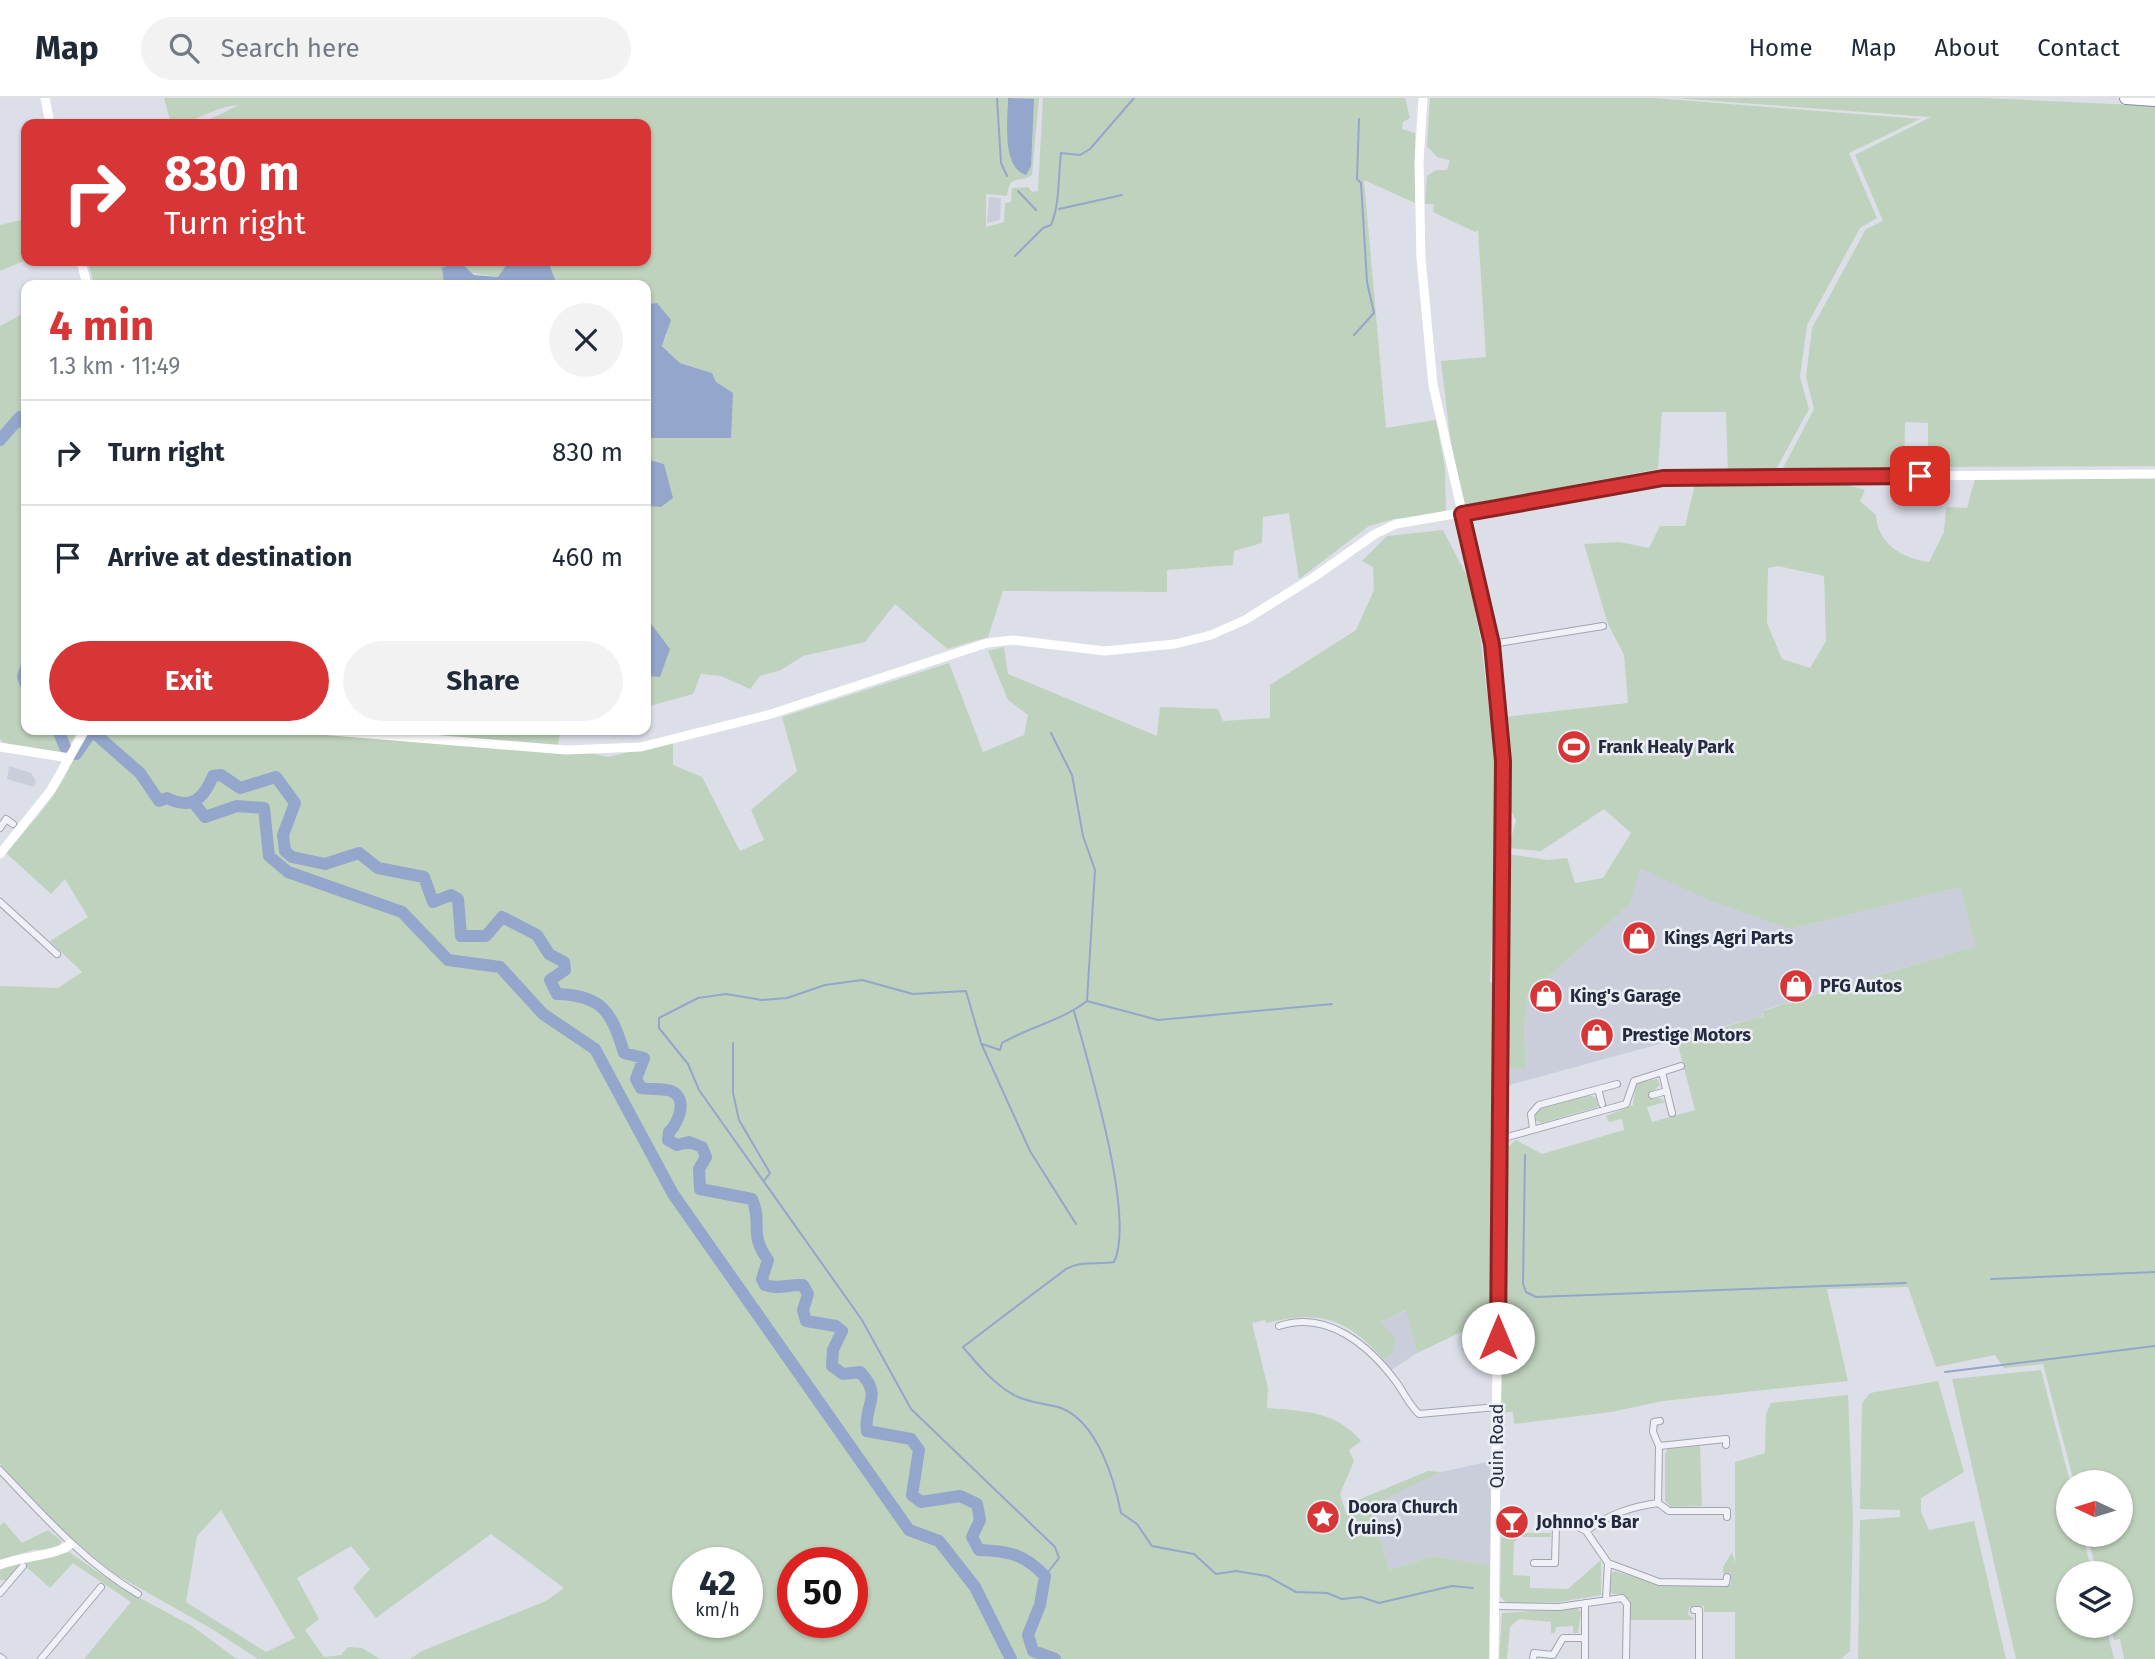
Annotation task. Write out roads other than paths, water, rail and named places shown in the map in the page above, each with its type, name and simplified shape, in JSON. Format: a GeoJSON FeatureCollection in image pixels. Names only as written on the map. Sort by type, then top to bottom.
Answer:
{"type":"FeatureCollection","features":[{"type":"Feature","properties":{"kind":"highway"},"geometry":{"type":"LineString","coordinates":[[2126,98],[2155,100]]}},
{"type":"Feature","properties":{"kind":"street"},"geometry":{"type":"LineString","coordinates":[[45,98],[49,119]]}},
{"type":"Feature","properties":{"kind":"street","name":"Quin Road"},"geometry":{"type":"LineString","coordinates":[[1423,98],[1419,163],[1421,258],[1433,385],[1492,644],[1503,761],[1494,1659]]}},
{"type":"Feature","properties":{"kind":"street"},"geometry":{"type":"LineString","coordinates":[[382,735],[566,750],[640,747],[771,714],[987,643],[1013,640],[1105,651],[1175,644],[1211,635],[1272,604],[1386,527],[1663,478],[1693,475],[1800,478],[2155,474]]}},
{"type":"Feature","properties":{"kind":"street"},"geometry":{"type":"LineString","coordinates":[[1492,644],[1603,626]]}},
{"type":"Feature","properties":{"kind":"street"},"geometry":{"type":"LineString","coordinates":[[0,855],[51,790],[82,735]]}},
{"type":"Feature","properties":{"kind":"street"},"geometry":{"type":"LineString","coordinates":[[0,747],[69,758]]}},
{"type":"Feature","properties":{"kind":"street"},"geometry":{"type":"LineString","coordinates":[[0,828],[6,819],[13,824]]}},
{"type":"Feature","properties":{"kind":"street"},"geometry":{"type":"LineString","coordinates":[[0,902],[57,954]]}},
{"type":"Feature","properties":{"kind":"street"},"geometry":{"type":"LineString","coordinates":[[1500,1139],[1626,1104],[1634,1081],[1681,1066]]}},
{"type":"Feature","properties":{"kind":"street"},"geometry":{"type":"LineString","coordinates":[[1662,1072],[1672,1113]]}},
{"type":"Feature","properties":{"kind":"street"},"geometry":{"type":"LineString","coordinates":[[1533,1129],[1531,1114],[1539,1105],[1617,1084]]}},
{"type":"Feature","properties":{"kind":"street"},"geometry":{"type":"LineString","coordinates":[[1598,1089],[1602,1104]]}},
{"type":"Feature","properties":{"kind":"street"},"geometry":{"type":"LineString","coordinates":[[1652,1095],[1667,1091]]}},
{"type":"Feature","properties":{"kind":"street"},"geometry":{"type":"LineString","coordinates":[[1279,1326],[1306,1320],[1329,1326],[1351,1338],[1387,1370],[1419,1414],[1497,1407]]}},
{"type":"Feature","properties":{"kind":"street"},"geometry":{"type":"LineString","coordinates":[[1658,1503],[1659,1446],[1653,1432],[1654,1422],[1660,1421]]}},
{"type":"Feature","properties":{"kind":"street"},"geometry":{"type":"LineString","coordinates":[[1659,1446],[1726,1439],[1726,1445]]}},
{"type":"Feature","properties":{"kind":"street"},"geometry":{"type":"LineString","coordinates":[[0,1470],[70,1544],[117,1582],[138,1594]]}},
{"type":"Feature","properties":{"kind":"street"},"geometry":{"type":"LineString","coordinates":[[1586,1531],[1607,1516],[1629,1507],[1658,1503],[1669,1511],[1727,1511],[1727,1517]]}},
{"type":"Feature","properties":{"kind":"street"},"geometry":{"type":"LineString","coordinates":[[1534,1563],[1555,1563],[1556,1527],[1558,1524],[1573,1524],[1586,1531],[1608,1563],[1659,1582],[1726,1583],[1727,1577]]}},
{"type":"Feature","properties":{"kind":"street"},"geometry":{"type":"LineString","coordinates":[[0,1564],[24,1556],[62,1551],[70,1544]]}},
{"type":"Feature","properties":{"kind":"street"},"geometry":{"type":"LineString","coordinates":[[1606,1598],[1608,1563]]}},
{"type":"Feature","properties":{"kind":"street"},"geometry":{"type":"LineString","coordinates":[[0,1593],[23,1566]]}},
{"type":"Feature","properties":{"kind":"street"},"geometry":{"type":"LineString","coordinates":[[41,1659],[101,1587]]}},
{"type":"Feature","properties":{"kind":"street"},"geometry":{"type":"LineString","coordinates":[[1496,1606],[1559,1607],[1606,1598],[1622,1598],[1627,1604],[1626,1659]]}},
{"type":"Feature","properties":{"kind":"street"},"geometry":{"type":"LineString","coordinates":[[1585,1603],[1585,1659]]}},
{"type":"Feature","properties":{"kind":"street"},"geometry":{"type":"LineString","coordinates":[[1694,1610],[1699,1610],[1699,1659]]}},
{"type":"Feature","properties":{"kind":"street"},"geometry":{"type":"LineString","coordinates":[[1533,1659],[1534,1653],[1553,1655],[1563,1637],[1585,1638]]}},
{"type":"Feature","properties":{"kind":"water"},"geometry":{"type":"Polygon","coordinates":[[[1008,98],[1034,99],[1031,166],[1026,175],[1018,170],[1009,153],[1008,98]]]}},
{"type":"Feature","properties":{"kind":"water"},"geometry":{"type":"Polygon","coordinates":[[[464,266],[474,275],[498,277],[506,266],[550,266],[555,280],[443,280],[442,268],[464,266]]]}},
{"type":"Feature","properties":{"kind":"water"},"geometry":{"type":"Polygon","coordinates":[[[657,303],[671,320],[662,346],[680,363],[712,373],[716,382],[733,393],[731,438],[651,438],[651,304],[657,303]]]}},
{"type":"Feature","properties":{"kind":"water"},"geometry":{"type":"Polygon","coordinates":[[[651,460],[664,464],[673,498],[661,507],[651,506],[651,460]]]}},
{"type":"Feature","properties":{"kind":"water"},"geometry":{"type":"Polygon","coordinates":[[[651,624],[670,649],[660,677],[651,676],[651,624]]]}},
{"type":"Feature","properties":{"kind":"waterway"},"geometry":{"type":"LineString","coordinates":[[997,98],[1001,163],[1007,176]]}},
{"type":"Feature","properties":{"kind":"waterway"},"geometry":{"type":"LineString","coordinates":[[1015,256],[1043,228],[1051,225],[1057,199],[1061,153],[1080,155],[1090,149],[1134,98]]}},
{"type":"Feature","properties":{"kind":"waterway"},"geometry":{"type":"LineString","coordinates":[[1354,335],[1374,313],[1367,282],[1361,183],[1357,179],[1359,119]]}},
{"type":"Feature","properties":{"kind":"waterway"},"geometry":{"type":"LineString","coordinates":[[1018,191],[1036,210]]}},
{"type":"Feature","properties":{"kind":"waterway"},"geometry":{"type":"LineString","coordinates":[[1059,209],[1122,195]]}},
{"type":"Feature","properties":{"kind":"waterway"},"geometry":{"type":"LineString","coordinates":[[0,440],[21,418]]}},
{"type":"Feature","properties":{"kind":"waterway"},"geometry":{"type":"LineString","coordinates":[[982,1044],[1000,1050],[1002,1043],[1067,1014],[1087,1001],[1095,870],[1083,836],[1072,775],[1051,733]]}},
{"type":"Feature","properties":{"kind":"waterway"},"geometry":{"type":"LineString","coordinates":[[60,735],[65,747]]}},
{"type":"Feature","properties":{"kind":"waterway"},"geometry":{"type":"LineString","coordinates":[[76,754],[89,735]]}},
{"type":"Feature","properties":{"kind":"waterway"},"geometry":{"type":"LineString","coordinates":[[97,735],[140,773],[159,801],[167,798],[189,803],[200,797],[213,776],[221,775],[240,788],[276,777],[295,803],[283,835],[285,851],[292,857],[325,864],[359,853],[378,868],[424,877],[433,902],[451,895],[458,899],[461,936],[486,936],[502,917],[537,935],[549,954],[564,962],[565,970],[550,980],[557,994],[585,998],[603,1009],[615,1027],[624,1053],[644,1058],[636,1079],[641,1088],[671,1091],[680,1099],[680,1111],[669,1132],[668,1140],[677,1145],[689,1142],[702,1147],[706,1157],[699,1169],[700,1189],[752,1199],[759,1243],[768,1260],[762,1279],[765,1285],[803,1285],[808,1294],[803,1310],[806,1321],[836,1326],[842,1331],[833,1350],[832,1366],[843,1374],[860,1372],[871,1388],[867,1431],[911,1439],[919,1450],[912,1495],[921,1502],[960,1496],[977,1504],[980,1520],[972,1537],[979,1550],[999,1551],[1023,1558],[1045,1576],[1040,1605],[1028,1635],[1033,1651],[1055,1659]]}},
{"type":"Feature","properties":{"kind":"waterway"},"geometry":{"type":"LineString","coordinates":[[194,803],[205,817],[237,806],[264,808],[269,856],[288,872],[402,912],[448,960],[500,967],[543,1014],[595,1049],[673,1194],[909,1530],[939,1541],[975,1587],[1011,1659]]}},
{"type":"Feature","properties":{"kind":"waterway"},"geometry":{"type":"LineString","coordinates":[[1045,1576],[1059,1558],[1055,1547],[911,1409],[862,1320],[699,1090],[688,1064],[659,1028],[659,1018],[698,998],[726,994],[762,1000],[787,998],[825,985],[862,980],[913,994],[966,991],[981,1043],[1030,1151],[1076,1224]]}},
{"type":"Feature","properties":{"kind":"waterway"},"geometry":{"type":"LineString","coordinates":[[1087,1001],[1158,1020],[1332,1004]]}},
{"type":"Feature","properties":{"kind":"waterway"},"geometry":{"type":"LineString","coordinates":[[1074,1011],[1099,1101],[1115,1177],[1119,1240],[1114,1262],[1083,1264],[1066,1269],[963,1347],[987,1374],[1007,1391],[1025,1400],[1061,1408],[1085,1425],[1102,1453],[1121,1513],[1137,1524],[1152,1546],[1194,1554],[1216,1574],[1236,1571],[1267,1576],[1296,1592],[1327,1593],[1342,1599],[1361,1597],[1379,1603],[1452,1586],[1473,1588]]}},
{"type":"Feature","properties":{"kind":"waterway"},"geometry":{"type":"LineString","coordinates":[[733,1043],[733,1093],[739,1120],[770,1173],[764,1181]]}},
{"type":"Feature","properties":{"kind":"waterway"},"geometry":{"type":"LineString","coordinates":[[1525,1155],[1523,1284],[1526,1292],[1536,1297],[1906,1283]]}},
{"type":"Feature","properties":{"kind":"waterway"},"geometry":{"type":"LineString","coordinates":[[1991,1279],[2155,1272]]}},
{"type":"Feature","properties":{"kind":"waterway"},"geometry":{"type":"LineString","coordinates":[[1945,1372],[2155,1346]]}},
{"type":"Feature","properties":{"kind":"place","name":"Frank Healy Park"},"geometry":{"type":"Point","coordinates":[1574,747]}},
{"type":"Feature","properties":{"kind":"place","name":"Kings Agri Parts"},"geometry":{"type":"Point","coordinates":[1639,938]}},
{"type":"Feature","properties":{"kind":"place","name":"PFG Autos"},"geometry":{"type":"Point","coordinates":[1796,986]}},
{"type":"Feature","properties":{"kind":"place","name":"King's Garage"},"geometry":{"type":"Point","coordinates":[1546,996]}},
{"type":"Feature","properties":{"kind":"place","name":"Prestige Motors"},"geometry":{"type":"Point","coordinates":[1597,1035]}},
{"type":"Feature","properties":{"kind":"place","name":"Doora Church (ruins)"},"geometry":{"type":"Point","coordinates":[1323,1517]}},
{"type":"Feature","properties":{"kind":"place","name":"Johnno's Bar"},"geometry":{"type":"Point","coordinates":[1512,1522]}}]}
